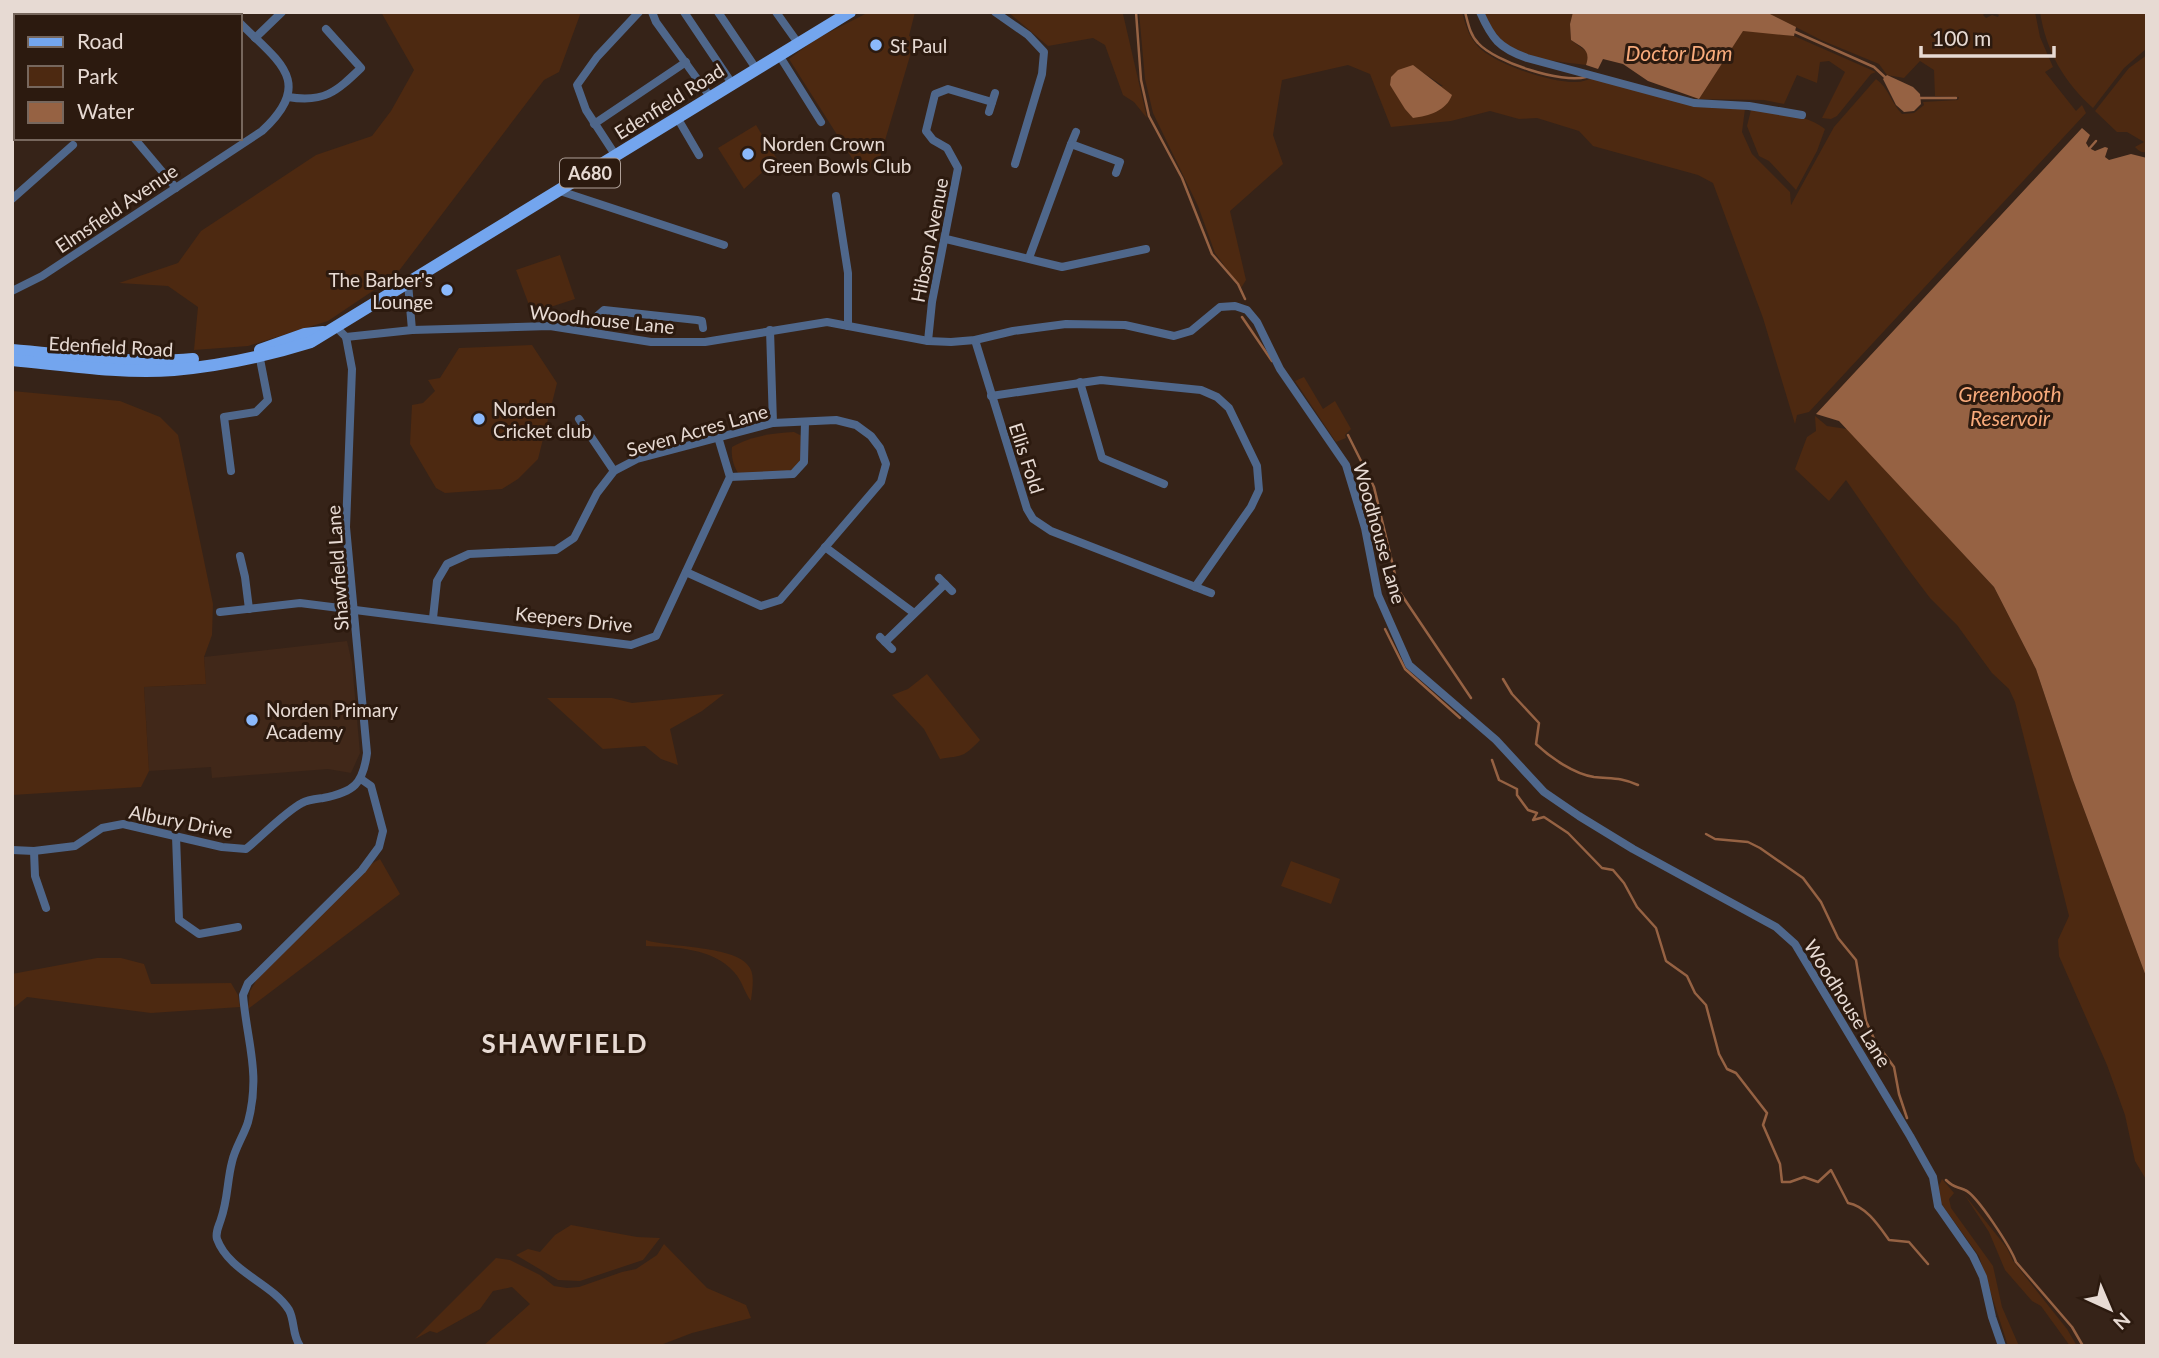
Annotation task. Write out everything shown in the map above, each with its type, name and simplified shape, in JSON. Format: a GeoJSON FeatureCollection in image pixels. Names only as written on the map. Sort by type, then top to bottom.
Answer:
{"type":"FeatureCollection","features":[{"type":"Feature","properties":{"kind":"main road","name":"Edenfield Road"},"geometry":{"type":"LineString","coordinates":[[12,360],[110,369],[172,370],[259,354],[304,334],[332,329],[678,119],[843,14]]}},
{"type":"Feature","properties":{"kind":"main road","name":"Edenfield Road"},"geometry":{"type":"LineString","coordinates":[[12,350],[110,359],[173,361],[259,354]]}},
{"type":"Feature","properties":{"kind":"street"},"geometry":{"type":"LineString","coordinates":[[254,38],[282,12]]}},
{"type":"Feature","properties":{"kind":"street"},"geometry":{"type":"LineString","coordinates":[[616,156],[586,110],[577,85],[597,57],[639,12]]}},
{"type":"Feature","properties":{"kind":"street"},"geometry":{"type":"LineString","coordinates":[[652,12],[656,22],[711,98]]}},
{"type":"Feature","properties":{"kind":"street"},"geometry":{"type":"LineString","coordinates":[[684,12],[733,85]]}},
{"type":"Feature","properties":{"kind":"street"},"geometry":{"type":"LineString","coordinates":[[718,12],[757,70]]}},
{"type":"Feature","properties":{"kind":"street"},"geometry":{"type":"LineString","coordinates":[[776,12],[798,43]]}},
{"type":"Feature","properties":{"kind":"street"},"geometry":{"type":"LineString","coordinates":[[995,12],[1028,34],[1044,52],[1042,74],[1015,164]]}},
{"type":"Feature","properties":{"kind":"street"},"geometry":{"type":"LineString","coordinates":[[1480,12],[1490,36],[1508,51],[1694,103],[1749,106],[1802,115]]}},
{"type":"Feature","properties":{"kind":"street"},"geometry":{"type":"LineString","coordinates":[[242,25],[285,71],[289,79],[288,97],[306,100],[323,98],[340,89],[361,68],[326,29]]}},
{"type":"Feature","properties":{"kind":"street"},"geometry":{"type":"LineString","coordinates":[[779,55],[821,122]]}},
{"type":"Feature","properties":{"kind":"street"},"geometry":{"type":"LineString","coordinates":[[594,124],[686,62]]}},
{"type":"Feature","properties":{"kind":"street","name":"Hibson Avenue"},"geometry":{"type":"LineString","coordinates":[[928,341],[932,302],[958,167],[947,148],[933,141],[926,131],[935,94],[948,89],[993,97],[989,112]]}},
{"type":"Feature","properties":{"kind":"street","name":"Elmsfield Avenue"},"geometry":{"type":"LineString","coordinates":[[12,291],[42,276],[262,131],[280,115],[288,97]]}},
{"type":"Feature","properties":{"kind":"street"},"geometry":{"type":"LineString","coordinates":[[678,119],[699,155]]}},
{"type":"Feature","properties":{"kind":"street"},"geometry":{"type":"LineString","coordinates":[[1029,258],[1076,132]]}},
{"type":"Feature","properties":{"kind":"street"},"geometry":{"type":"LineString","coordinates":[[136,140],[176,188]]}},
{"type":"Feature","properties":{"kind":"street"},"geometry":{"type":"LineString","coordinates":[[1071,144],[1120,162],[1116,173]]}},
{"type":"Feature","properties":{"kind":"street"},"geometry":{"type":"LineString","coordinates":[[12,199],[73,145]]}},
{"type":"Feature","properties":{"kind":"street"},"geometry":{"type":"LineString","coordinates":[[560,191],[724,244]]}},
{"type":"Feature","properties":{"kind":"street"},"geometry":{"type":"LineString","coordinates":[[836,195],[848,273],[848,326]]}},
{"type":"Feature","properties":{"kind":"street"},"geometry":{"type":"LineString","coordinates":[[946,239],[1062,267],[1147,250]]}},
{"type":"Feature","properties":{"kind":"street"},"geometry":{"type":"LineString","coordinates":[[408,282],[412,330]]}},
{"type":"Feature","properties":{"kind":"street","name":"Woodhouse Lane"},"geometry":{"type":"LineString","coordinates":[[346,337],[412,330],[550,326],[651,342],[705,342],[827,322],[928,341],[975,340],[1013,331],[1066,324],[1125,325],[1180,336],[1191,331],[1220,307],[1235,306],[1247,310],[1257,322],[1280,369],[1346,465],[1365,528],[1378,595],[1409,666],[1496,740],[1544,792],[1633,849],[1776,927],[1795,944],[1933,1177],[1938,1206],[1973,1256],[1983,1277],[2002,1346]]}},
{"type":"Feature","properties":{"kind":"street"},"geometry":{"type":"LineString","coordinates":[[592,332],[594,318],[604,310],[697,320],[702,321],[703,328]]}},
{"type":"Feature","properties":{"kind":"street"},"geometry":{"type":"LineString","coordinates":[[332,329],[346,337]]}},
{"type":"Feature","properties":{"kind":"street"},"geometry":{"type":"LineString","coordinates":[[770,330],[773,423]]}},
{"type":"Feature","properties":{"kind":"street","name":"Shawfield Lane"},"geometry":{"type":"LineString","coordinates":[[346,337],[352,369],[346,527],[368,752],[363,775]]}},
{"type":"Feature","properties":{"kind":"street","name":"Ellis Fold"},"geometry":{"type":"LineString","coordinates":[[975,340],[1027,509],[1033,519],[1051,531],[1211,593]]}},
{"type":"Feature","properties":{"kind":"street"},"geometry":{"type":"LineString","coordinates":[[231,471],[224,417],[256,412],[268,400],[259,354]]}},
{"type":"Feature","properties":{"kind":"street"},"geometry":{"type":"LineString","coordinates":[[991,396],[1080,382],[1125,381],[1201,390],[1217,397],[1229,408],[1257,466],[1259,490],[1251,508],[1195,587]]}},
{"type":"Feature","properties":{"kind":"street"},"geometry":{"type":"LineString","coordinates":[[1080,382],[1102,458],[1160,482],[1160,471]]}},
{"type":"Feature","properties":{"kind":"street"},"geometry":{"type":"LineString","coordinates":[[579,419],[614,471]]}},
{"type":"Feature","properties":{"kind":"street","name":"Seven Acres Lane"},"geometry":{"type":"LineString","coordinates":[[433,618],[437,581],[447,564],[469,554],[555,550],[574,538],[597,493],[614,471],[637,459],[773,423],[836,420],[856,425],[871,436],[880,448],[886,464],[881,482],[779,600],[761,606],[686,572]]}},
{"type":"Feature","properties":{"kind":"street"},"geometry":{"type":"LineString","coordinates":[[718,436],[730,477],[793,474],[804,462],[805,422]]}},
{"type":"Feature","properties":{"kind":"street","name":"Keepers Drive"},"geometry":{"type":"LineString","coordinates":[[220,612],[300,603],[631,645],[656,636],[730,477]]}},
{"type":"Feature","properties":{"kind":"street"},"geometry":{"type":"LineString","coordinates":[[825,547],[914,613]]}},
{"type":"Feature","properties":{"kind":"street"},"geometry":{"type":"LineString","coordinates":[[240,556],[249,609]]}},
{"type":"Feature","properties":{"kind":"street"},"geometry":{"type":"LineString","coordinates":[[886,642],[945,584]]}},
{"type":"Feature","properties":{"kind":"street"},"geometry":{"type":"LineString","coordinates":[[300,1346],[292,1330],[288,1310],[235,1263],[216,1238],[229,1191],[232,1163],[247,1124],[255,1085],[243,995],[248,983],[362,870],[379,847],[383,831],[371,786],[363,775]]}},
{"type":"Feature","properties":{"kind":"street","name":"Albury Drive"},"geometry":{"type":"LineString","coordinates":[[12,850],[34,851],[75,846],[102,828],[123,824],[222,847],[246,849],[303,802],[348,791],[363,775]]}},
{"type":"Feature","properties":{"kind":"street"},"geometry":{"type":"LineString","coordinates":[[176,836],[179,920],[199,934],[238,927]]}},
{"type":"Feature","properties":{"kind":"street"},"geometry":{"type":"LineString","coordinates":[[34,851],[35,876],[46,908]]}},
{"type":"Feature","properties":{"kind":"shaded area","name":"Norden Primary Academy"},"geometry":{"type":"Polygon","coordinates":[[[347,641],[352,663],[360,753],[351,773],[328,769],[212,778],[211,767],[149,771],[144,687],[206,684],[204,657],[347,641]]]}},
{"type":"Feature","properties":{"kind":"green space"},"geometry":{"type":"Polygon","coordinates":[[[381,12],[581,12],[559,72],[544,80],[395,276],[328,321],[248,346],[194,350],[198,307],[168,286],[119,283],[178,263],[201,231],[316,155],[372,136],[391,111],[414,70],[381,12]]]}},
{"type":"Feature","properties":{"kind":"green space"},"geometry":{"type":"Polygon","coordinates":[[[869,12],[915,12],[909,36],[915,39],[878,164],[862,174],[789,59],[816,39],[869,12]]]}},
{"type":"Feature","properties":{"kind":"green space"},"geometry":{"type":"Polygon","coordinates":[[[1008,12],[1123,14],[1147,118],[1134,102],[1123,95],[1105,45],[1093,38],[1048,46],[1008,12]]]}},
{"type":"Feature","properties":{"kind":"green space"},"geometry":{"type":"Polygon","coordinates":[[[1139,12],[1462,12],[1470,36],[1482,50],[1493,58],[1522,70],[1565,81],[1580,82],[1592,78],[1713,108],[1745,109],[1742,132],[1752,154],[1790,192],[1791,205],[1834,127],[1876,79],[1884,86],[1902,114],[1914,113],[1924,105],[1923,102],[1958,100],[1959,97],[1935,96],[1934,70],[1920,61],[1904,78],[1887,75],[1879,64],[1821,40],[1766,12],[1986,12],[1983,15],[1986,18],[1992,15],[1998,17],[1999,15],[1993,12],[2035,12],[2040,37],[2053,67],[2045,72],[2076,111],[2082,105],[2086,113],[1809,412],[1797,415],[1795,424],[1763,318],[1713,183],[1698,175],[1593,146],[1579,131],[1537,118],[1519,119],[1490,111],[1451,121],[1391,127],[1370,74],[1348,65],[1282,80],[1273,135],[1283,164],[1230,211],[1246,280],[1241,288],[1215,253],[1198,206],[1153,113],[1145,79],[1139,12]],[[1413,66],[1390,85],[1396,93],[1443,86],[1413,66]]]}},
{"type":"Feature","properties":{"kind":"green space"},"geometry":{"type":"Polygon","coordinates":[[[1484,12],[1573,12],[1570,24],[1571,40],[1587,52],[1589,56],[1586,65],[1539,58],[1516,50],[1496,34],[1484,12]]]}},
{"type":"Feature","properties":{"kind":"green space"},"geometry":{"type":"Polygon","coordinates":[[[2040,12],[2147,12],[2147,48],[2124,68],[2093,108],[2073,88],[2058,65],[2047,40],[2040,12]]]}},
{"type":"Feature","properties":{"kind":"green space"},"geometry":{"type":"Polygon","coordinates":[[[1743,30],[1794,36],[1876,72],[1871,74],[1837,116],[1831,119],[1822,118],[1845,72],[1829,61],[1820,62],[1817,83],[1797,75],[1784,104],[1764,100],[1699,99],[1743,30]]]}},
{"type":"Feature","properties":{"kind":"green space"},"geometry":{"type":"Polygon","coordinates":[[[2147,55],[2147,152],[2143,152],[2135,147],[2144,142],[2127,132],[2117,132],[2095,111],[2129,68],[2147,55]]]}},
{"type":"Feature","properties":{"kind":"green space"},"geometry":{"type":"Polygon","coordinates":[[[1751,110],[1799,117],[1825,129],[1817,151],[1796,190],[1769,161],[1759,156],[1747,126],[1751,110]]]}},
{"type":"Feature","properties":{"kind":"green space","name":"Norden Crown Green Bowls Club"},"geometry":{"type":"Polygon","coordinates":[[[756,125],[777,159],[744,189],[718,148],[756,125]]]}},
{"type":"Feature","properties":{"kind":"green space"},"geometry":{"type":"Polygon","coordinates":[[[560,255],[575,299],[532,313],[516,270],[560,255]]]}},
{"type":"Feature","properties":{"kind":"green space","name":"Norden Cricket club"},"geometry":{"type":"Polygon","coordinates":[[[532,345],[557,383],[538,459],[518,479],[502,489],[445,493],[436,488],[410,444],[412,405],[423,403],[435,391],[428,380],[440,378],[459,348],[532,345]]]}},
{"type":"Feature","properties":{"kind":"green space"},"geometry":{"type":"Polygon","coordinates":[[[1304,377],[1323,409],[1335,401],[1351,429],[1345,435],[1346,438],[1336,442],[1295,381],[1304,377]]]}},
{"type":"Feature","properties":{"kind":"green space"},"geometry":{"type":"Polygon","coordinates":[[[12,391],[120,401],[160,417],[178,435],[213,604],[212,635],[204,657],[206,684],[144,687],[149,771],[141,787],[12,795],[12,391]]]}},
{"type":"Feature","properties":{"kind":"green space"},"geometry":{"type":"Polygon","coordinates":[[[1815,416],[1827,426],[1847,429],[1994,587],[2036,669],[2073,780],[2147,979],[2147,1181],[2135,1161],[2125,1115],[2107,1065],[2059,956],[2058,940],[2069,916],[2015,702],[2009,689],[1992,673],[1957,625],[1930,598],[1846,480],[1829,501],[1795,469],[1807,437],[1816,431],[1815,416]]]}},
{"type":"Feature","properties":{"kind":"green space"},"geometry":{"type":"Polygon","coordinates":[[[794,432],[802,436],[802,462],[792,473],[739,474],[733,461],[732,447],[770,434],[794,432]]]}},
{"type":"Feature","properties":{"kind":"green space"},"geometry":{"type":"Polygon","coordinates":[[[927,674],[980,740],[962,755],[940,759],[924,729],[892,695],[908,689],[927,674]]]}},
{"type":"Feature","properties":{"kind":"green space"},"geometry":{"type":"Polygon","coordinates":[[[724,694],[702,711],[670,729],[678,765],[661,759],[645,746],[603,749],[547,698],[612,698],[632,703],[724,694]]]}},
{"type":"Feature","properties":{"kind":"green space"},"geometry":{"type":"Polygon","coordinates":[[[380,859],[400,894],[248,1009],[250,991],[259,976],[371,864],[380,859]]]}},
{"type":"Feature","properties":{"kind":"green space"},"geometry":{"type":"Polygon","coordinates":[[[1291,861],[1340,879],[1331,904],[1281,886],[1291,861]]]}},
{"type":"Feature","properties":{"kind":"green space"},"geometry":{"type":"Polygon","coordinates":[[[646,940],[718,951],[743,961],[750,968],[752,976],[751,1001],[737,975],[715,958],[693,950],[646,946],[646,940]]]}},
{"type":"Feature","properties":{"kind":"green space"},"geometry":{"type":"Polygon","coordinates":[[[97,958],[121,958],[144,964],[151,984],[231,983],[238,995],[240,1007],[151,1013],[27,997],[12,1009],[12,974],[97,958]]]}},
{"type":"Feature","properties":{"kind":"green space"},"geometry":{"type":"Polygon","coordinates":[[[1942,1179],[1954,1193],[1949,1199],[1951,1208],[1993,1266],[2002,1307],[2019,1346],[2008,1346],[1979,1256],[1940,1202],[1938,1188],[1942,1179]]]}},
{"type":"Feature","properties":{"kind":"green space"},"geometry":{"type":"Polygon","coordinates":[[[1964,1194],[2007,1248],[2013,1261],[2067,1329],[2077,1346],[2070,1346],[2041,1306],[2032,1301],[2005,1270],[1989,1232],[1964,1194]]]}},
{"type":"Feature","properties":{"kind":"green space"},"geometry":{"type":"Polygon","coordinates":[[[571,1225],[637,1237],[660,1238],[643,1260],[580,1281],[558,1280],[516,1255],[528,1249],[540,1252],[555,1235],[571,1225]]]}},
{"type":"Feature","properties":{"kind":"green space"},"geometry":{"type":"Polygon","coordinates":[[[664,1244],[707,1288],[746,1305],[751,1318],[692,1333],[658,1346],[483,1346],[530,1304],[512,1287],[493,1291],[480,1309],[437,1333],[430,1331],[415,1339],[496,1258],[510,1260],[540,1275],[554,1286],[579,1287],[636,1269],[657,1255],[664,1244]]]}},
{"type":"Feature","properties":{"kind":"water","name":"Doctor Dam"},"geometry":{"type":"Polygon","coordinates":[[[1573,12],[1766,12],[1796,27],[1794,36],[1743,31],[1699,99],[1648,81],[1623,64],[1603,59],[1598,69],[1586,65],[1587,53],[1571,40],[1570,24],[1573,12]]]}},
{"type":"Feature","properties":{"kind":"water"},"geometry":{"type":"Polygon","coordinates":[[[1413,65],[1452,95],[1446,105],[1436,112],[1413,118],[1390,85],[1391,77],[1398,70],[1413,65]]]}},
{"type":"Feature","properties":{"kind":"water"},"geometry":{"type":"Polygon","coordinates":[[[1887,75],[1913,87],[1920,94],[1921,104],[1914,111],[1904,112],[1896,105],[1883,79],[1887,75]]]}},
{"type":"Feature","properties":{"kind":"water","name":"Greenbooth Reservoir"},"geometry":{"type":"Polygon","coordinates":[[[2082,128],[2090,135],[2086,143],[2089,148],[2095,151],[2108,148],[2105,157],[2109,160],[2131,154],[2147,158],[2147,979],[2073,780],[2036,669],[1994,587],[1839,421],[1816,414],[2082,128]]]}},
{"type":"Feature","properties":{"kind":"waterway"},"geometry":{"type":"LineString","coordinates":[[1136,12],[1141,80],[1149,116],[1182,178],[1212,254],[1238,284],[1245,299]]}},
{"type":"Feature","properties":{"kind":"waterway"},"geometry":{"type":"LineString","coordinates":[[1465,12],[1475,40],[1499,57],[1546,74],[1586,77]]}},
{"type":"Feature","properties":{"kind":"waterway"},"geometry":{"type":"LineString","coordinates":[[1793,31],[1874,67],[1887,79]]}},
{"type":"Feature","properties":{"kind":"waterway"},"geometry":{"type":"LineString","coordinates":[[1918,98],[1956,98]]}},
{"type":"Feature","properties":{"kind":"waterway"},"geometry":{"type":"LineString","coordinates":[[2089,149],[2096,141]]}},
{"type":"Feature","properties":{"kind":"waterway"},"geometry":{"type":"LineString","coordinates":[[1242,317],[1272,361]]}},
{"type":"Feature","properties":{"kind":"waterway"},"geometry":{"type":"LineString","coordinates":[[1348,435],[1374,487],[1399,591],[1471,698]]}},
{"type":"Feature","properties":{"kind":"waterway"},"geometry":{"type":"LineString","coordinates":[[1385,629],[1405,669],[1460,718]]}},
{"type":"Feature","properties":{"kind":"waterway"},"geometry":{"type":"LineString","coordinates":[[1503,679],[1512,694],[1539,723],[1536,744],[1549,755],[1563,765],[1586,775],[1621,779],[1638,785]]}},
{"type":"Feature","properties":{"kind":"waterway"},"geometry":{"type":"LineString","coordinates":[[1492,760],[1499,780],[1517,789],[1517,795],[1528,810],[1537,813],[1533,820],[1544,817],[1568,833],[1602,868],[1613,870],[1624,883],[1637,907],[1656,928],[1666,961],[1687,976],[1695,993],[1706,1005],[1719,1054],[1727,1069],[1736,1073],[1767,1113],[1763,1125],[1780,1164],[1782,1182],[1804,1177],[1818,1182],[1831,1170],[1848,1203],[1866,1212],[1889,1240],[1909,1242],[1928,1264]]}},
{"type":"Feature","properties":{"kind":"waterway"},"geometry":{"type":"LineString","coordinates":[[1706,834],[1715,839],[1748,842],[1760,848],[1803,878],[1821,902],[1838,938],[1856,960],[1866,1021],[1875,1041],[1894,1067],[1907,1118]]}},
{"type":"Feature","properties":{"kind":"waterway"},"geometry":{"type":"LineString","coordinates":[[1946,1180],[1965,1190],[1977,1201],[2001,1234],[2016,1262],[2072,1327],[2083,1346]]}},
{"type":"Feature","properties":{"kind":"place","name":"St Paul"},"geometry":{"type":"Point","coordinates":[876,45]}},
{"type":"Feature","properties":{"kind":"place","name":"Norden Crown Green Bowls Club"},"geometry":{"type":"Point","coordinates":[748,154]}},
{"type":"Feature","properties":{"kind":"place","name":"The Barber's Lounge"},"geometry":{"type":"Point","coordinates":[447,290]}},
{"type":"Feature","properties":{"kind":"place","name":"Norden Cricket club"},"geometry":{"type":"Point","coordinates":[479,419]}},
{"type":"Feature","properties":{"kind":"place","name":"Norden Primary Academy"},"geometry":{"type":"Point","coordinates":[252,720]}},
{"type":"Feature","properties":{"kind":"district","name":"SHAWFIELD"},"geometry":{"type":"Point","coordinates":[565,1043]}}]}
